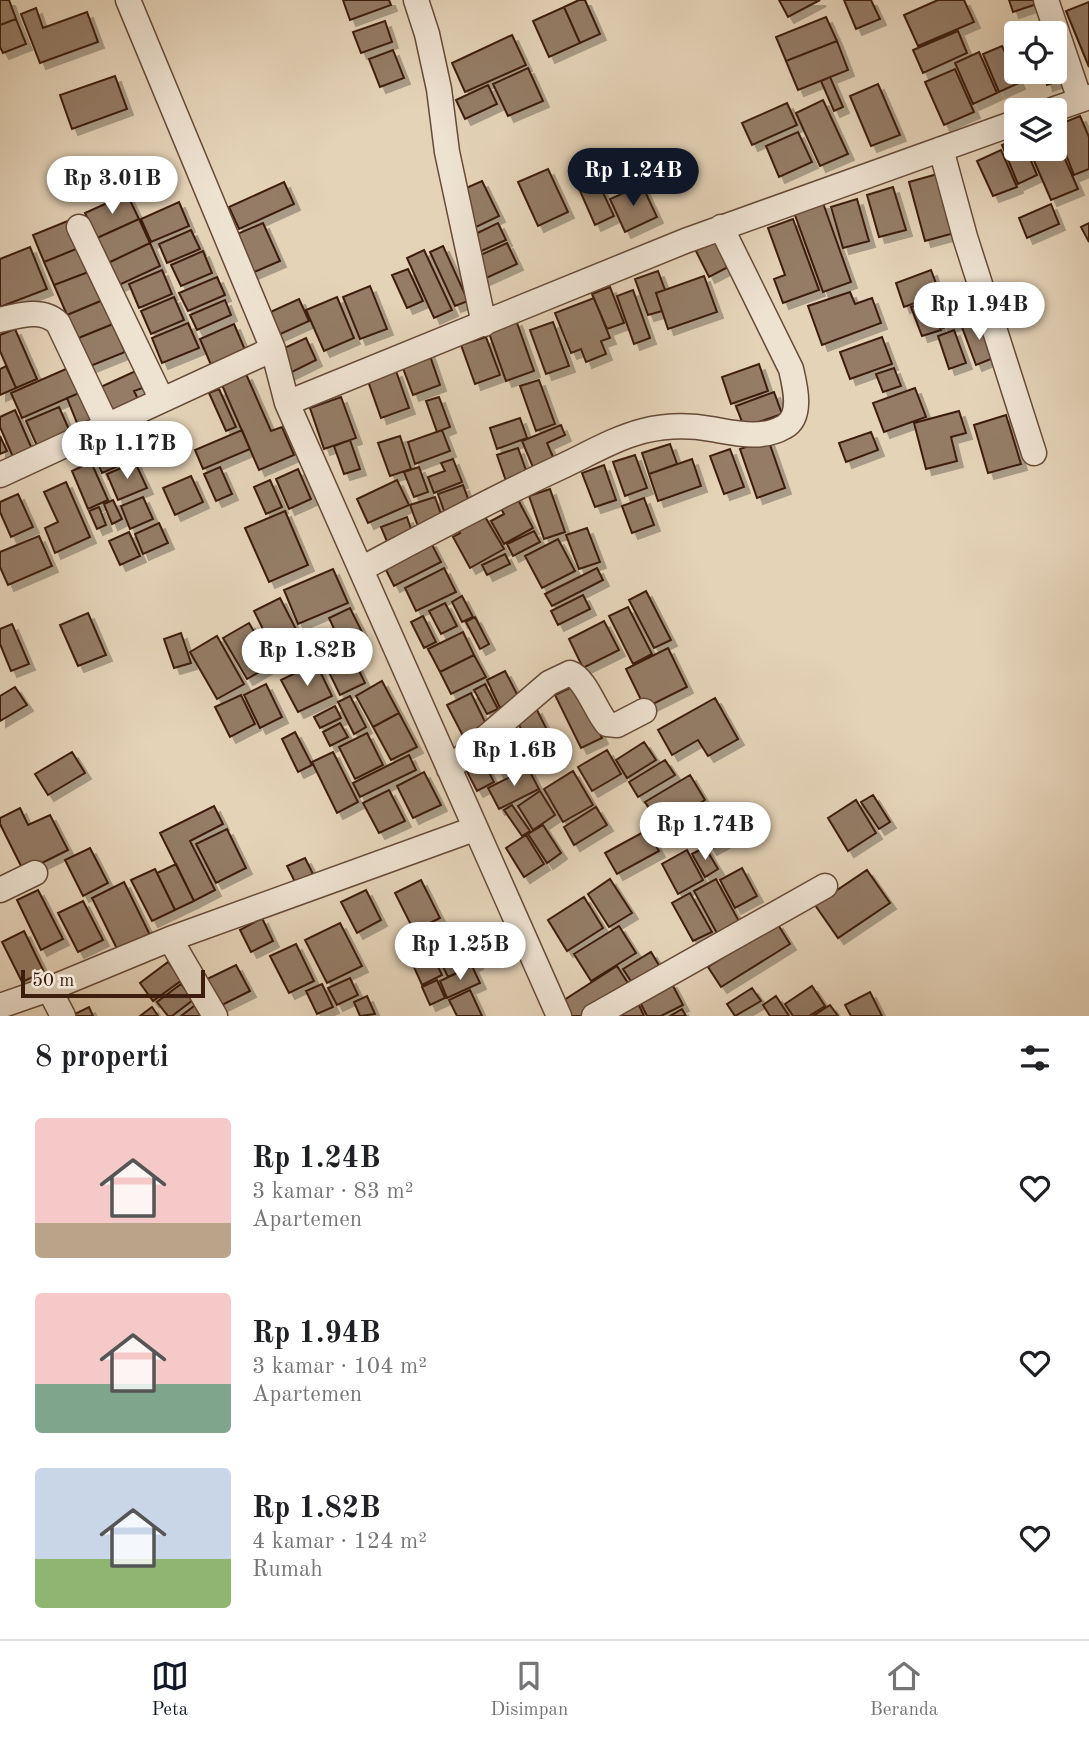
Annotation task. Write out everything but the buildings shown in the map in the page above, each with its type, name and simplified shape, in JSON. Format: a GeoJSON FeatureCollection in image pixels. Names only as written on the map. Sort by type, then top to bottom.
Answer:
{"type":"FeatureCollection","features":[{"type":"Feature","properties":{"kind":"street"},"geometry":{"type":"LineString","coordinates":[[128,0],[273,349],[287,403],[559,1016]]}},
{"type":"Feature","properties":{"kind":"street"},"geometry":{"type":"LineString","coordinates":[[416,0],[436,75],[447,152],[484,324]]}},
{"type":"Feature","properties":{"kind":"street"},"geometry":{"type":"LineString","coordinates":[[1046,0],[1084,99],[1067,105]]}},
{"type":"Feature","properties":{"kind":"street"},"geometry":{"type":"LineString","coordinates":[[287,403],[721,227],[1004,127]]}},
{"type":"Feature","properties":{"kind":"street"},"geometry":{"type":"LineString","coordinates":[[941,149],[965,237],[1034,453]]}},
{"type":"Feature","properties":{"kind":"street"},"geometry":{"type":"LineString","coordinates":[[79,227],[162,401]]}},
{"type":"Feature","properties":{"kind":"street"},"geometry":{"type":"LineString","coordinates":[[361,569],[512,489],[641,432],[685,426],[756,435],[787,426],[796,413],[795,384],[791,369],[721,227]]}},
{"type":"Feature","properties":{"kind":"street"},"geometry":{"type":"LineString","coordinates":[[0,320],[41,314],[53,318],[107,426]]}},
{"type":"Feature","properties":{"kind":"street"},"geometry":{"type":"LineString","coordinates":[[0,475],[273,349]]}},
{"type":"Feature","properties":{"kind":"street"},"geometry":{"type":"LineString","coordinates":[[449,769],[549,683],[570,673],[577,676],[607,724],[617,725],[644,711]]}},
{"type":"Feature","properties":{"kind":"street"},"geometry":{"type":"LineString","coordinates":[[0,1006],[50,989],[170,939],[474,829]]}},
{"type":"Feature","properties":{"kind":"street"},"geometry":{"type":"LineString","coordinates":[[0,890],[35,873]]}},
{"type":"Feature","properties":{"kind":"street"},"geometry":{"type":"LineString","coordinates":[[594,1016],[825,886]]}},
{"type":"Feature","properties":{"kind":"street"},"geometry":{"type":"LineString","coordinates":[[170,939],[215,1016]]}},
{"type":"Feature","properties":{"kind":"street"},"geometry":{"type":"LineString","coordinates":[[50,989],[63,1016]]}}]}
